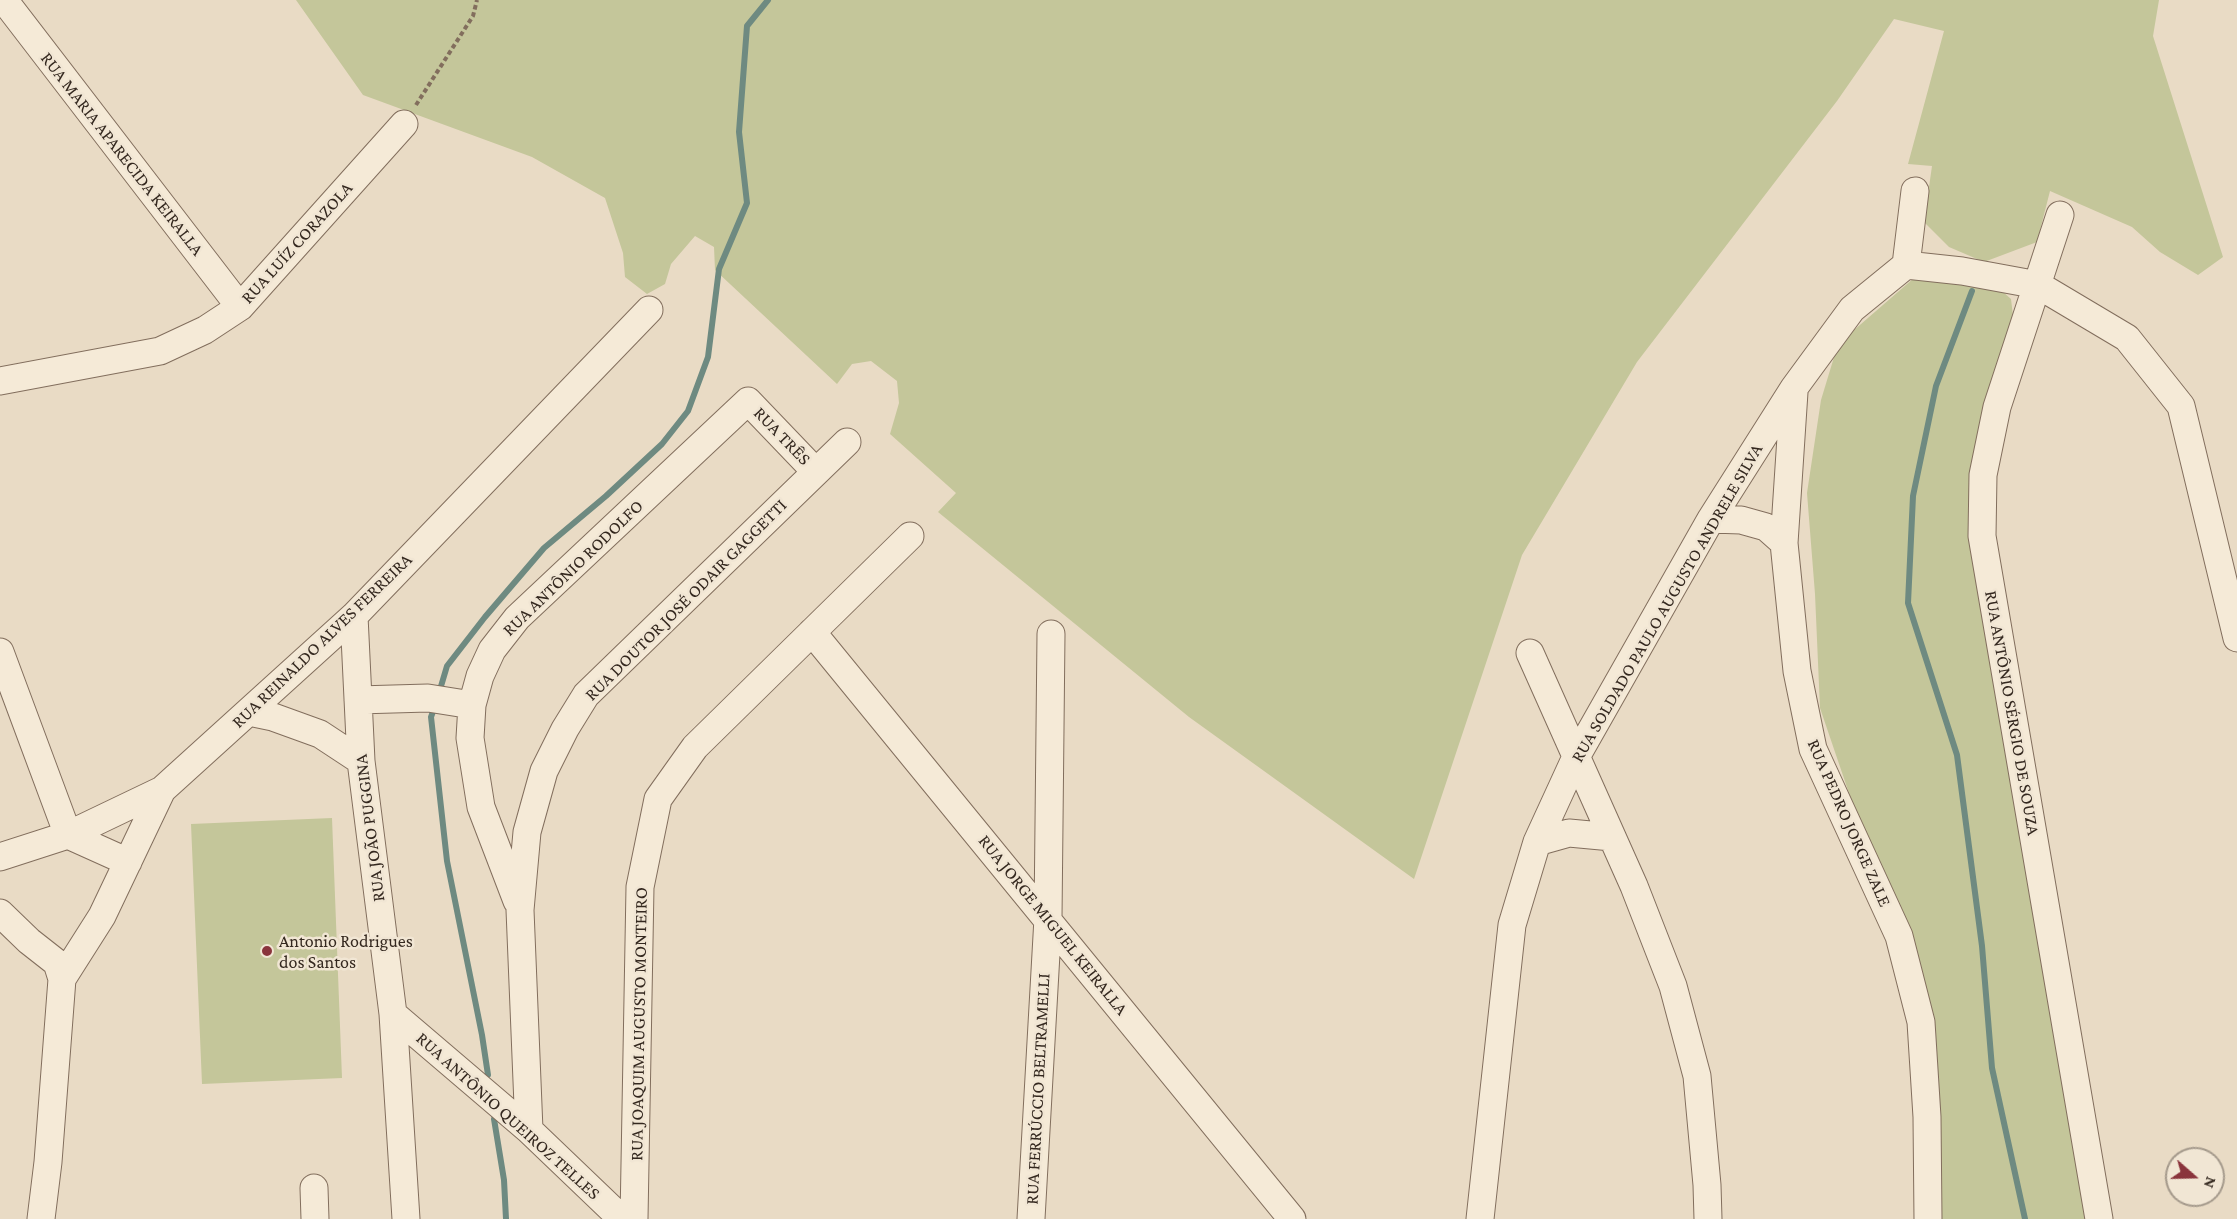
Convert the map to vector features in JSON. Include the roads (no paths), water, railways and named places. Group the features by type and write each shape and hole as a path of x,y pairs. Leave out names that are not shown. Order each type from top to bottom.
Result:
{"street":[{"name":"RUA MARIA APARECIDA KEIRALLA","path":"4,0 240,307"},
{"name":"RUA LUÍZ CORAZOLA","path":"0,381 160,351 205,330 240,307 404,124"},
{"path":"1915,190 1906,265 1962,270 2038,285 2127,338 2181,406 2236,631"},
{"name":"RUA ANTÔNIO SÉRGIO DE SOUZA","path":"2060,215 1997,407 1983,475 1982,536 2099,1219"},
{"name":"RUA SOLDADO PAULO AUGUSTO ANDRELE SILVA","path":"1480,1219 1512,925 1537,842 1576,757 1711,519 1794,388 1852,309 1906,265"},
{"name":"RUA REINALDO ALVES FERREIRA","path":"0,857 68,835 162,790 354,616 649,310"},
{"name":"RUA PEDRO JORGE ZALE","path":"1794,388 1784,543 1797,671 1813,749 1899,936 1921,1022 1927,1117 1928,1219"},
{"name":"RUA TRÊS","path":"748,401 816,472"},
{"name":"RUA ANTÔNIO RODOLFO","path":"520,910 482,807 471,738 472,705 480,676 492,650 517,618 748,401"},
{"name":"RUA DOUTOR JOSÉ ODAIR GAGGETTI","path":"529,1130 520,910 527,832 544,771 586,695 847,442"},
{"path":"1711,519 1741,520 1766,527 1784,543"},
{"name":"RUA JOAQUIM AUGUSTO MONTEIRO","path":"634,1219 640,887 658,799 695,747 910,537"},
{"name":"RUA JOÃO PUGGINA","path":"354,616 361,761 393,1014 406,1219"},
{"name":"RUA JORGE MIGUEL KEIRALLA","path":"812,632 1292,1219"},
{"name":"RUA FERRÚCCIO BELTRAMELLI","path":"1030,1219 1048,918 1051,634"},
{"path":"0,652 68,835 128,862"},
{"path":"1530,653 1634,886 1673,986 1697,1076 1708,1219"},
{"path":"358,700 428,698 472,705"},
{"path":"249,712 297,724 334,742 361,761"},
{"path":"62,979 102,916 162,790"},
{"path":"1537,842 1569,833 1612,837"},
{"path":"0,913 29,941 57,963 62,979 48,1162 41,1219"},
{"name":"RUA ANTÔNIO QUEIROZ TELLES","path":"393,1014 529,1130 622,1219"},
{"path":"314,1188 315,1219"}],"waterway":[{"path":"439,693 447,666 544,548 606,496 662,444 688,411 708,357 719,269 747,203 739,132 747,26 768,0"},
{"path":"1972,291 1936,386 1913,496 1908,603 1957,755 1982,946 1992,1068 2025,1219"},
{"path":"435,706 431,717 447,861 488,1075"},
{"path":"494,1119 504,1180 506,1219"}],"place":[{"name":"Antonio Rodrigues dos Santos","path":"267,951"}]}
